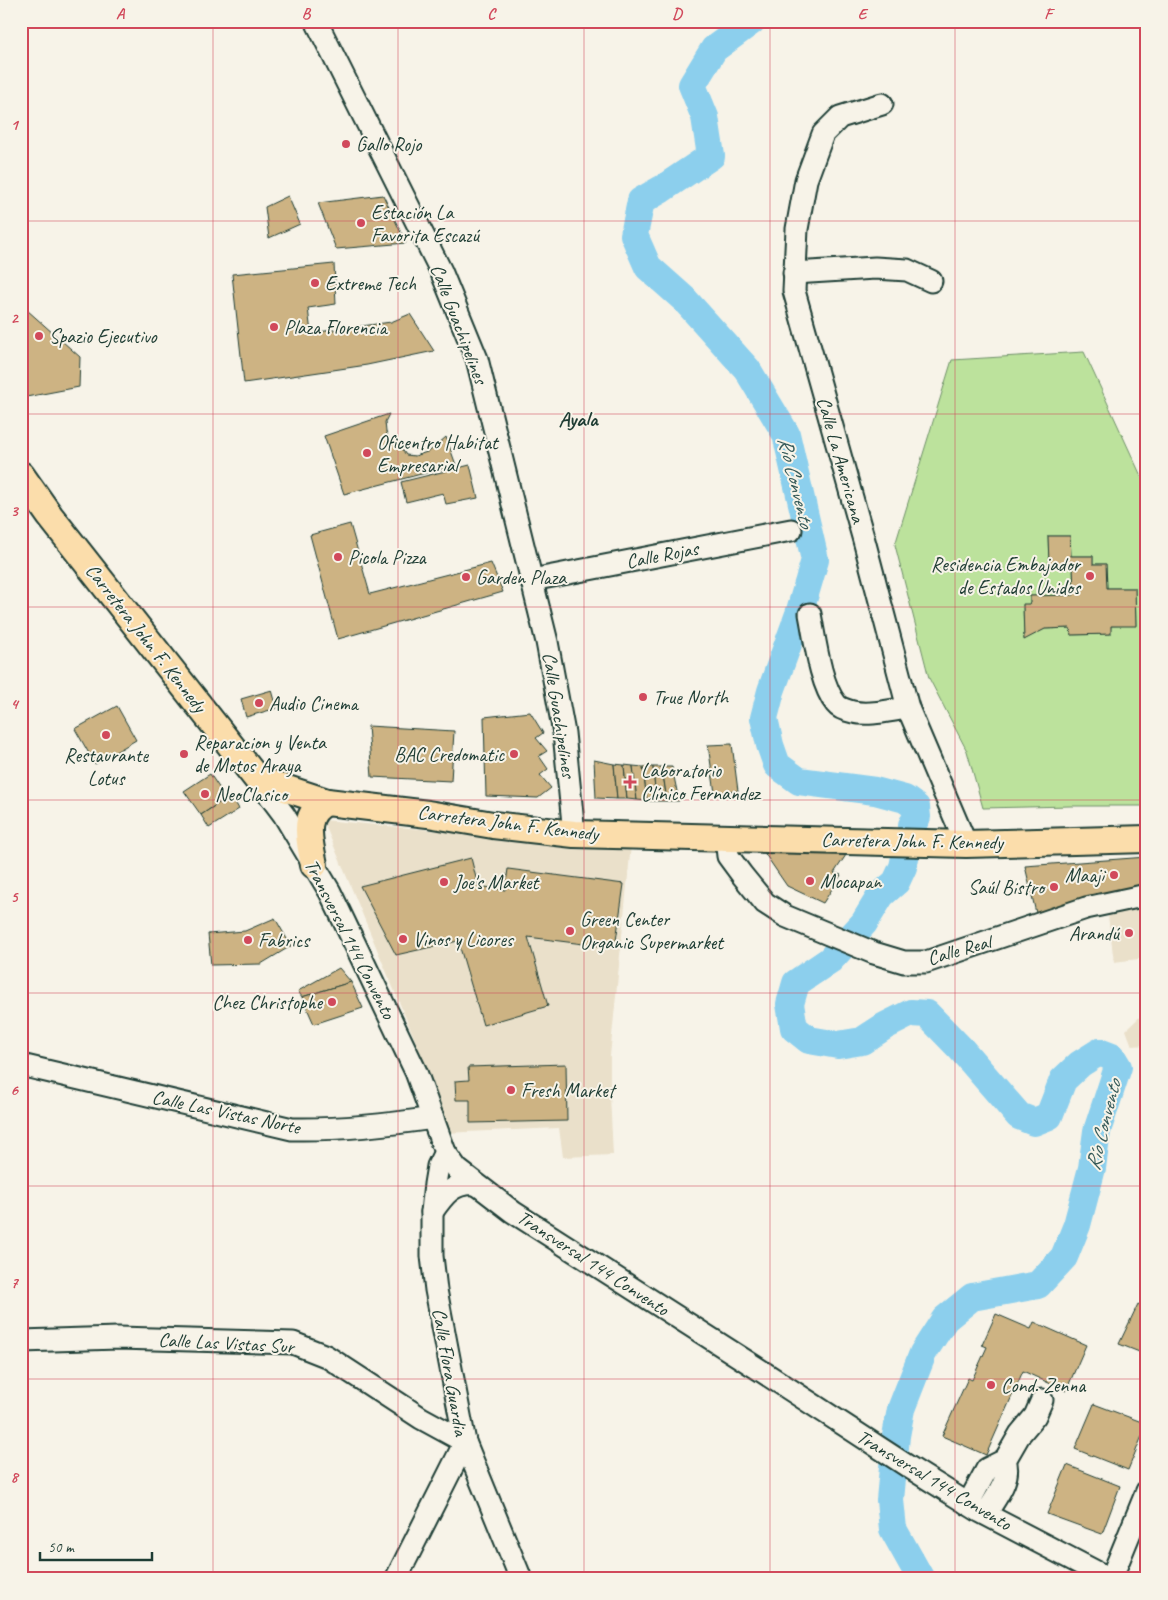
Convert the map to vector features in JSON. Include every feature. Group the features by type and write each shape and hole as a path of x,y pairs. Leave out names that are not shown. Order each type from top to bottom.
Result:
{"main road":[{"name":"Carretera John F. Kennedy","path":"21,475 50,516 257,779 327,802 574,834 966,844 1098,842 1147,839"},
{"path":"314,865 310,822 312,814 318,806 327,802"}],"street":[{"name":"Calle Guachipelines","path":"316,21 441,271 477,359 547,642 564,733 574,834"},
{"name":"Calle La Americana","path":"882,104 840,117 823,134 806,180 797,228 794,291 865,544 908,708 966,844"},
{"path":"794,273 875,268 906,270 931,281"},
{"name":"Calle Rojas","path":"532,580 791,530"},
{"path":"810,614 820,663 829,693 837,706 855,712 908,708"},
{"name":"Transversal 144 Convento","path":"257,779 284,815 330,892 416,1072 445,1152 457,1169 513,1212 909,1467 977,1509 1110,1579"},
{"name":"Calle Real","path":"726,838 728,856 765,903 785,916 874,953 904,962 926,962 1086,908 1147,895"},
{"name":"Calle Las Vistas Norte","path":"21,1065 292,1129 313,1130 366,1126 432,1118"},
{"name":"Calle Flora Guardia","path":"396,1579 465,1442 436,1290 432,1256 432,1212 438,1166 445,1152"},
{"path":"432,1212 440,1200 454,1188 467,1183 475,1184"},
{"name":"Calle Las Vistas Sur","path":"21,1342 118,1338 293,1343 326,1356 421,1418 465,1442"},
{"path":"977,1509 987,1469 1005,1460 1020,1434 1035,1416 1042,1400"},
{"path":"465,1442 521,1579"},
{"path":"1110,1579 1147,1490"}],"shaded area":[{"path":"323,820 494,836 631,845 610,1056 613,1155 563,1157 559,1128 444,1133 428,1071"},
{"name":"Arandú","path":"1147,900 1147,958 1114,962 1107,908"},
{"path":"1147,1010 1147,1045 1132,1046 1126,1030"}],"green space":[{"path":"1084,352 1147,489 1147,806 983,808 967,751 929,678 895,545 952,360","holes":["1048,536 1070,536 1071,556 1093,556 1093,564 1106,564 1107,588 1135,588 1136,625 1111,626 1110,634 1071,635 1070,628 1045,629 1024,639 1023,605 1030,604 1030,596 1074,595 1073,564 1049,564"]}],"building":[{"name":"Estación La Favorita Escazú","path":"383,195 406,243 336,249 318,203"},
{"path":"288,196 300,224 269,238 265,207"},
{"name":"Plaza Florencia","path":"334,264 336,304 308,308 311,333 391,322 410,314 434,351 367,365 244,383 232,274"},
{"name":"Spazio Ejecutivo","path":"27,310 80,357 79,387 21,398 21,315"},
{"name":"Oficentro Habitat Empresarial","path":"389,414 385,422 386,432 390,441 401,448 406,455 415,456 430,451 446,437 456,465 344,494 324,436"},
{"path":"470,465 478,498 446,504 443,493 406,502 401,482"},
{"name":"Garden Plaza","path":"350,524 370,594 491,563 503,592 338,639 310,535"},
{"name":"Residencia Embajador de Estados Unidos","path":"1048,536 1070,536 1071,556 1093,556 1093,564 1106,564 1107,588 1135,588 1136,626 1111,626 1111,634 1071,635 1070,628 1045,629 1024,640 1023,604 1030,604 1030,596 1074,595 1073,564 1049,564"},
{"name":"Audio Cinema","path":"272,690 277,708 246,717 241,699"},
{"name":"Restaurante Lotus","path":"117,706 136,740 95,764 75,729"},
{"name":"BAC Credomatic","path":"530,712 543,733 536,738 547,751 539,756 548,769 540,775 551,788 538,798 486,796 484,717"},
{"name":"BAC Credomatic","path":"368,726 454,731 451,781 372,777"},
{"path":"732,744 738,791 715,793 708,745"},
{"path":"594,760 614,764 617,799 596,798"},
{"path":"614,764 624,765 627,799 617,799"},
{"name":"Laboratorio Clínico Fernandez","path":"624,765 633,766 637,800 627,799"},
{"path":"633,766 643,767 647,801 637,800"},
{"path":"643,767 653,767 656,801 647,801"},
{"path":"653,767 662,767 667,801 656,801"},
{"path":"662,767 672,767 679,801 667,801"},
{"name":"NeoClasico","path":"210,774 226,798 201,815 184,791"},
{"path":"231,795 239,809 209,828 201,815"},
{"name":"Mocapan","path":"763,851 848,852 834,873 841,875 823,903 787,886"},
{"path":"1147,857 1147,885 1036,913 1025,866"},
{"path":"471,858 478,886 505,890 508,869 624,884 615,948 528,937 548,1006 483,1025 458,941 396,955 360,886"},
{"name":"Fabrics","path":"275,918 291,946 261,964 211,965 208,934 245,931"},
{"path":"339,968 351,982 302,997 298,991"},
{"name":"Chez Christophe","path":"351,982 363,1008 314,1024 302,997"},
{"name":"Fresh Market","path":"566,1064 567,1121 470,1123 470,1100 456,1100 455,1081 469,1080 468,1067"},
{"path":"1143,1105 1147,1105 1147,1129 1141,1129"},
{"path":"1143,1137 1147,1137 1146,1161"},
{"path":"1138,1304 1147,1308 1147,1355 1119,1344"},
{"name":"Cond. Zenna","path":"996,1314 1031,1329 1034,1322 1086,1345 1066,1391 1023,1371 986,1455 942,1436 968,1378 972,1380 987,1347 982,1345"},
{"path":"1094,1404 1147,1424 1128,1470 1075,1449"},
{"path":"1067,1465 1120,1486 1102,1534 1047,1514"}],"waterway":[{"name":"Río Convento","path":"752,21 714,49 692,85 705,117 711,156 641,201 634,235 648,267 684,299 747,369 786,434 815,560 799,614 771,691 764,718 777,765 799,781 875,791 905,799 916,807 917,817 912,825"},
{"name":"Río Convento","path":"906,853 903,867 896,882 881,895 864,923 830,960 796,983 790,1004 794,1028 809,1040 838,1045 862,1041 885,1026 911,1013 927,1014 961,1049 1019,1116 1034,1122 1049,1116 1063,1080 1080,1064 1099,1052 1112,1057 1118,1067 1097,1131 1092,1168 1077,1225 1064,1257 1038,1285 972,1297 945,1319 923,1353 901,1409 896,1436 890,1500 893,1529 921,1579"}],"place":[{"name":"Gallo Rojo","path":"346,144"},
{"name":"Estación La Favorita Escazú","path":"361,223"},
{"name":"Extreme Tech","path":"315,283"},
{"name":"Plaza Florencia","path":"274,327"},
{"name":"Spazio Ejecutivo","path":"39,336"},
{"name":"Oficentro Habitat Empresarial","path":"367,453"},
{"name":"Picola Pizza","path":"338,557"},
{"name":"Residencia Embajador de Estados Unidos","path":"1090,576"},
{"name":"Garden Plaza","path":"466,577"},
{"name":"True North","path":"643,697"},
{"name":"Audio Cinema","path":"259,703"},
{"name":"Restaurante Lotus","path":"106,735"},
{"name":"Reparacion y Venta de Motos Araya","path":"184,754"},
{"name":"BAC Credomatic","path":"514,754"},
{"name":"Laboratorio Clínico Fernandez","path":"630,782"},
{"name":"NeoClasico","path":"205,794"},
{"name":"Maaji","path":"1114,875"},
{"name":"Mocapan","path":"810,881"},
{"name":"Joe's Market","path":"444,882"},
{"name":"Saúl Bistro","path":"1054,887"},
{"name":"Green Center Organic Supermarket","path":"570,931"},
{"name":"Arandú","path":"1129,933"},
{"name":"Vinos y Licores","path":"403,939"},
{"name":"Fabrics","path":"248,940"},
{"name":"Chez Christophe","path":"332,1002"},
{"name":"Fresh Market","path":"511,1090"},
{"name":"Cond. Zenna","path":"991,1385"}],"district":[{"name":"Ayala","path":"578,419"}]}
